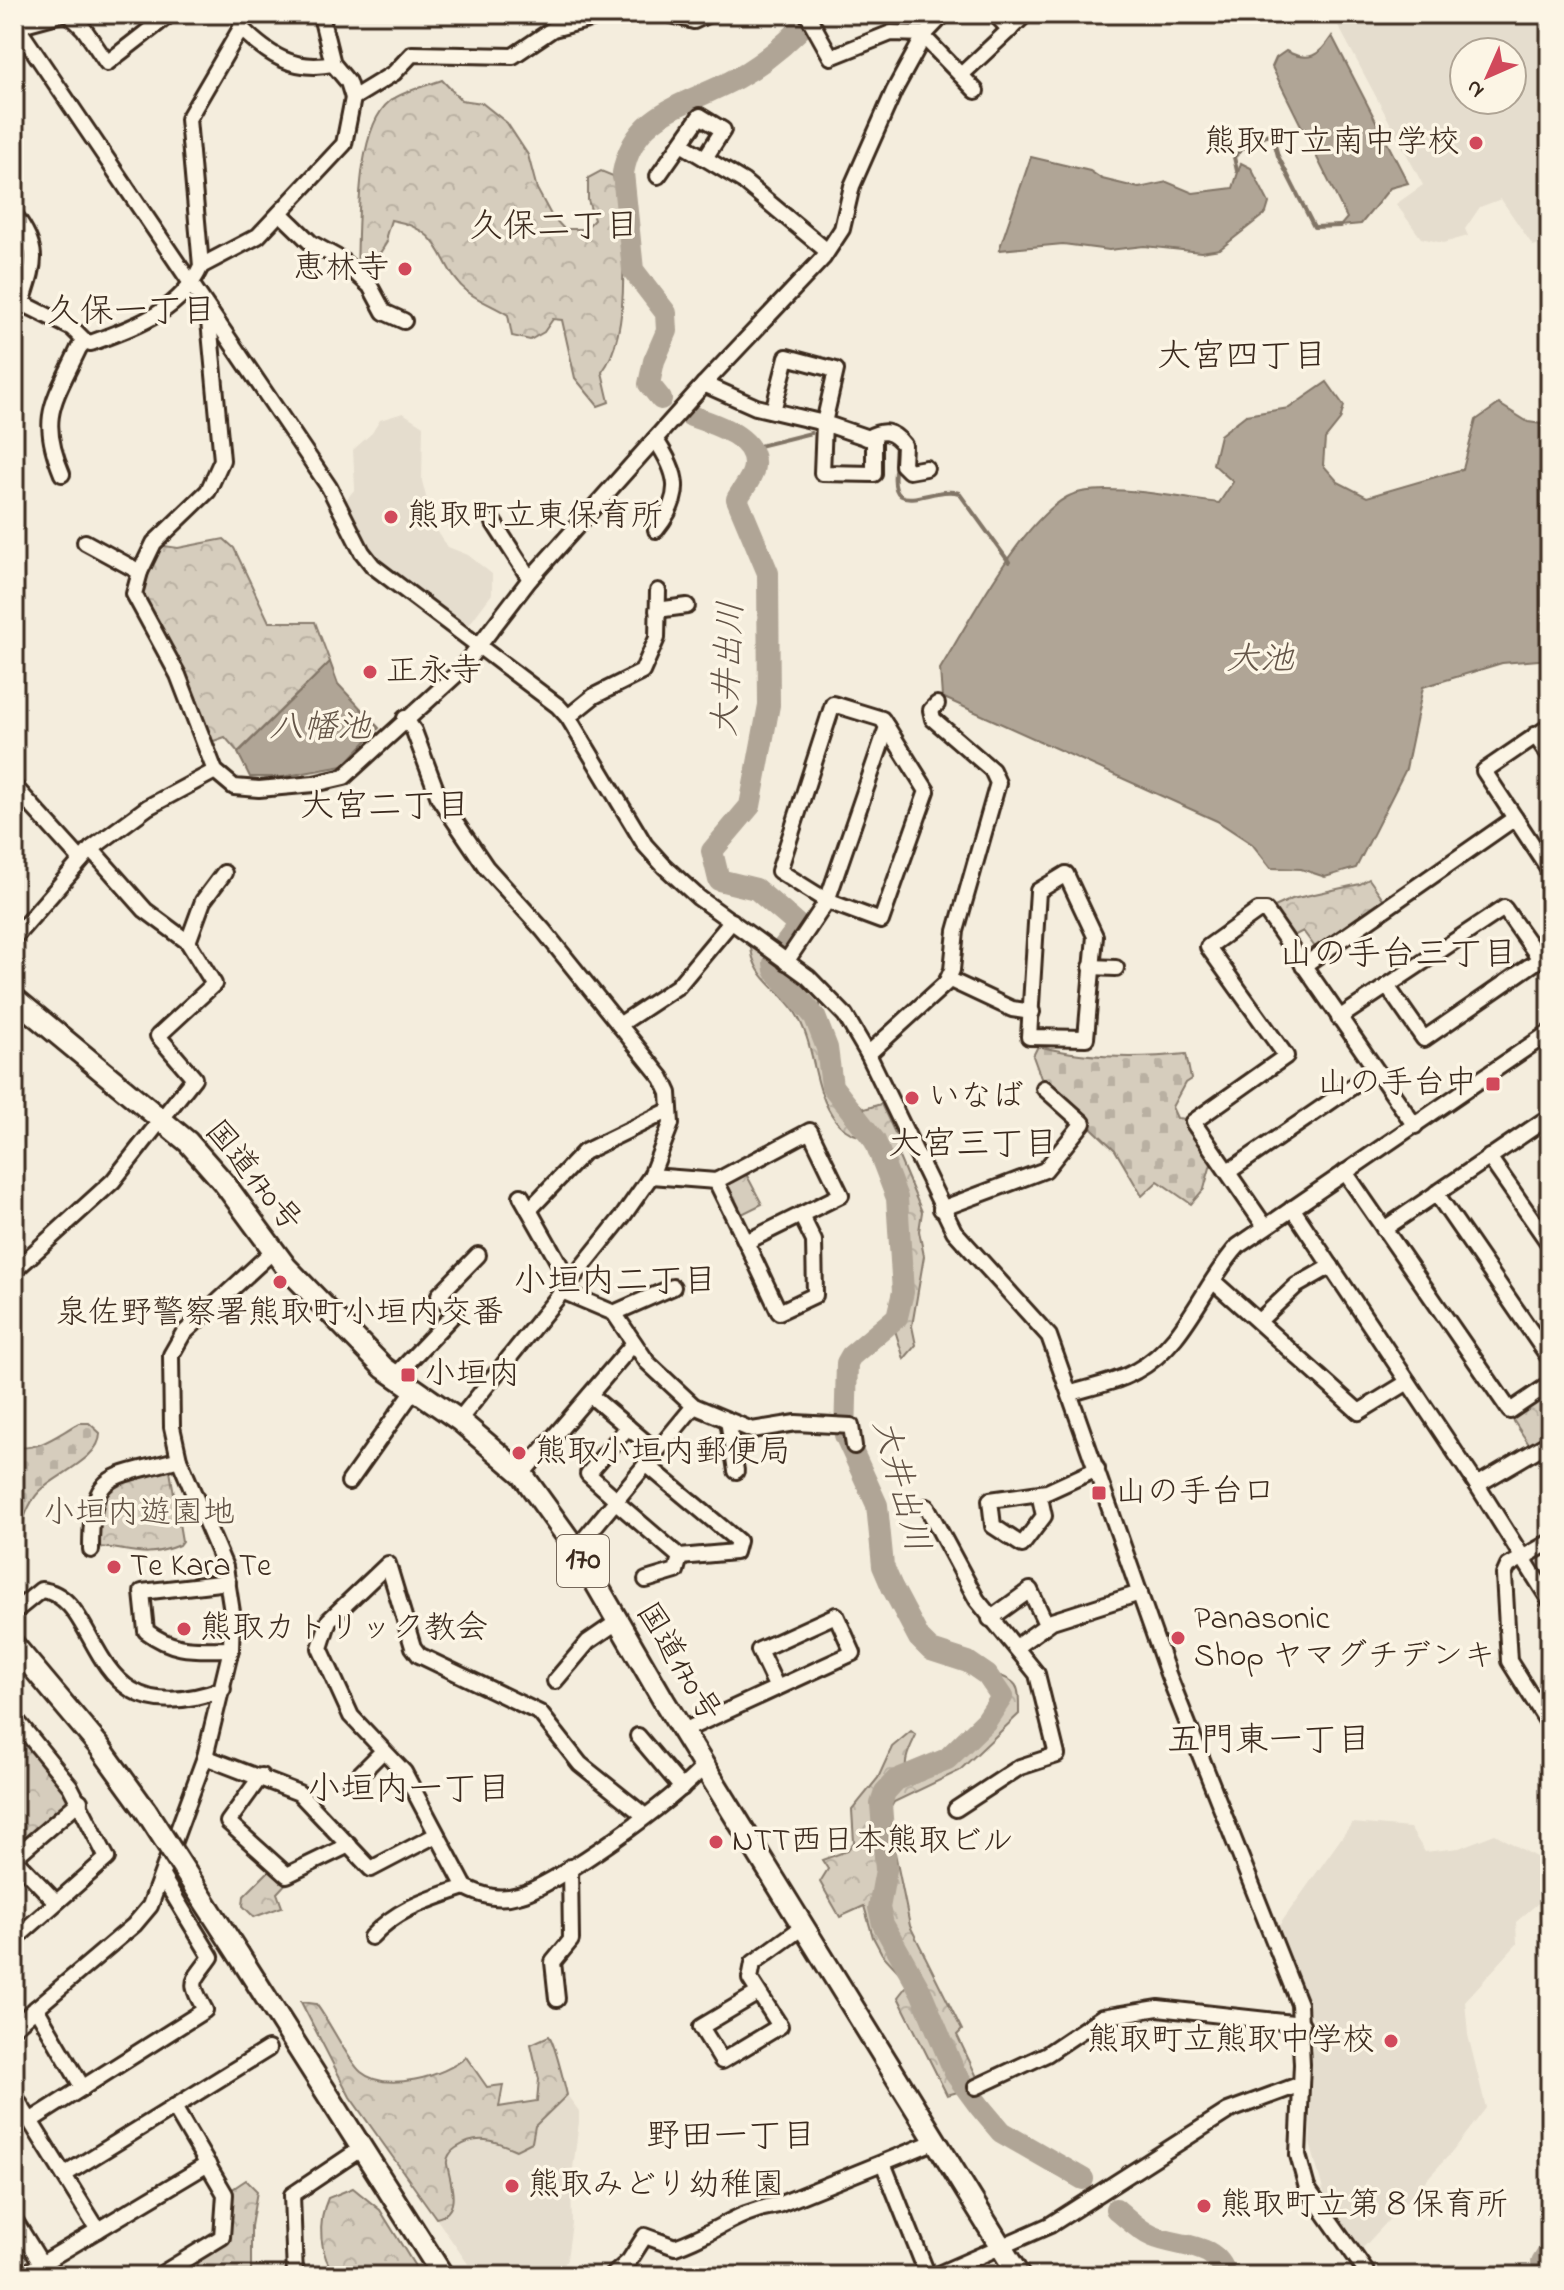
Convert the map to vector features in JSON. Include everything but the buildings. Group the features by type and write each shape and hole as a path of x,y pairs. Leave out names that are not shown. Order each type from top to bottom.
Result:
{"highway":[{"name":"国道170号","path":"14,998 161,1119 204,1159 273,1251 395,1376 459,1420 522,1474 576,1549 704,1766 1019,2276"},
{"path":"14,1645 99,1746 146,1811 443,2276"}],"street":[{"path":"61,14 15,26 329,487 368,559 528,682 568,717 645,845 699,898 830,995 868,1054 954,1231 1049,1336 1168,1674 1299,2004 1302,2024 1298,2155 1307,2188 1369,2276"},
{"path":"69,14 84,29 107,63 170,14"},
{"path":"223,14 241,21 263,50 290,63 319,67 333,64"},
{"path":"353,98 394,73 412,54 513,56 553,29 610,14"},
{"path":"669,14 694,21 709,14"},
{"path":"208,306 222,460 208,491 154,543 140,572 135,601 178,675 215,771 234,787 259,789 329,782 355,769 405,718 458,673 530,579 827,251 842,229 852,186 870,141 924,35 944,14"},
{"path":"995,14 1010,30"},
{"path":"961,75 1025,15"},
{"path":"201,266 258,236 294,193 344,144 353,98 348,82 333,64 322,20"},
{"path":"810,20 831,57 891,33 924,35 976,91"},
{"path":"62,474 49,437 49,417 79,348 85,341 120,332 166,311 193,285 201,266 188,119 241,21"},
{"path":"658,176 700,116 723,130 705,158"},
{"path":"681,144 743,181 827,251"},
{"path":"280,213 311,243 340,259 370,286 384,312 404,321"},
{"path":"14,214 34,246 34,264 18,304 72,328 85,341"},
{"path":"704,384 773,411 824,423 874,440 874,474 822,473 824,423 836,370 787,357 773,411"},
{"path":"867,438 881,430 888,431 904,445 903,465 909,471 926,468"},
{"path":"655,439 671,463 677,480 670,512 656,530"},
{"path":"494,523 530,579"},
{"path":"85,542 140,572"},
{"path":"568,717 594,696 642,672 657,638 658,591"},
{"path":"657,610 687,606"},
{"path":"833,704 882,719 927,791 881,921 827,901 779,871 833,704"},
{"path":"868,1054 948,979 952,970 956,931 998,783 992,770 933,719 931,710 937,704"},
{"path":"405,718 414,731 449,814 486,867 543,930 662,1078 669,1093 667,1140 651,1176 459,1420"},
{"path":"1550,726 1484,771 1550,871"},
{"path":"786,962 827,901 887,727"},
{"path":"1535,735 1550,757"},
{"path":"14,938 86,854 148,807 215,771"},
{"path":"14,786 145,910 188,942 214,984 158,1036 194,1078 113,1181 14,1271"},
{"path":"1303,966 1515,818"},
{"path":"188,942 203,901 224,873"},
{"path":"1066,874 1095,936 1086,1038 1029,1037 1032,1012 1038,891 1066,874"},
{"path":"1339,1018 1387,986 1504,908 1545,956 1424,1039 1387,986"},
{"path":"1264,1225 1193,1122 1286,1056 1208,947 1258,911 1266,911 1415,1126"},
{"path":"619,1025 678,986 732,921"},
{"path":"1091,967 1116,968"},
{"path":"948,979 1012,1009 1032,1012"},
{"path":"1071,1393 1134,1373 1152,1361 1175,1340 1231,1254 1264,1225 1415,1126 1550,1032"},
{"path":"1228,1172 1375,1071"},
{"path":"941,1209 1045,1170 1083,1123 1044,1088"},
{"path":"670,1110 584,1152 525,1203 566,1286 614,1313 647,1362 694,1406 752,1430 796,1423 845,1426 854,1446"},
{"path":"1384,1229 1543,1121 1550,1132"},
{"path":"651,1176 716,1181 810,1131 841,1195 746,1242"},
{"path":"1489,1157 1550,1245"},
{"path":"1345,1172 1510,1411 1550,1384"},
{"path":"716,1181 779,1312 815,1295 814,1241 801,1215"},
{"path":"1436,1193 1550,1359"},
{"path":"1292,1208 1477,1485 1550,1601"},
{"path":"14,2027 134,1925 150,1906 184,1805 205,1757 231,1649 228,1582 216,1539 179,1459 172,1427 168,1373 175,1345 273,1251"},
{"path":"395,1376 455,1313 439,1295 478,1255"},
{"path":"1259,1321 1296,1286 1331,1266"},
{"path":"1213,1281 1359,1412 1408,1382"},
{"path":"614,1313 673,1287"},
{"path":"522,1474 634,1343"},
{"path":"349,1482 414,1390"},
{"path":"590,1395 656,1451"},
{"path":"576,1549 694,1406"},
{"path":"728,1420 736,1471"},
{"path":"628,1427 588,1474 680,1557 735,1552 738,1541 646,1464"},
{"path":"1477,1485 1550,1442"},
{"path":"91,1550 91,1514 95,1495 101,1487 125,1473 179,1459"},
{"path":"1039,1493 1097,1469"},
{"path":"927,1507 990,1619 1037,1674 1057,1755 1020,1767 956,1809"},
{"path":"1550,1542 1508,1566 1504,1575 1509,1661 1550,1726"},
{"path":"646,1580 676,1571 680,1557"},
{"path":"645,1816 580,1764 540,1713 419,1655 413,1647 388,1564 329,1620 320,1648 351,1716 404,1772 465,1887 491,1898 519,1895 570,1867 645,1816 682,1788 704,1766"},
{"path":"228,1582 142,1592 146,1631 159,1641 174,1648 231,1649"},
{"path":"14,1612 41,1590 54,1591 64,1600 106,1664 143,1696 181,1701 223,1689"},
{"path":"990,1619 1030,1590 1046,1624"},
{"path":"1016,1647 1046,1624 1140,1593"},
{"path":"683,1731 777,1688 853,1653 836,1615 759,1650 777,1688"},
{"path":"555,1681 588,1642 617,1622"},
{"path":"14,1717 80,1801 107,1858 14,1940"},
{"path":"638,1736 682,1788"},
{"path":"351,1783 383,1751"},
{"path":"205,1757 261,1776 281,1789 299,1793 371,1869 436,1835"},
{"path":"261,1776 228,1822 287,1875 349,1845"},
{"path":"56,1902 14,1858 80,1801"},
{"path":"557,1999 553,1962 571,1940 570,1867"},
{"path":"30,2121 205,2010 192,1986 194,1978 211,1957 162,1876"},
{"path":"371,1937 389,1917 403,1908 465,1887"},
{"path":"1550,1912 1550,1936"},
{"path":"758,1993 701,2027 722,2061 780,2026 750,1979 753,1963 804,1926"},
{"path":"36,2008 83,2088"},
{"path":"976,2087 1047,2054 1102,2017 1158,2008 1302,2024"},
{"path":"64,2175 268,2049"},
{"path":"934,2276 1050,2225 1228,2111 1301,2084"},
{"path":"14,2095 98,2230"},
{"path":"158,2276 222,2237 225,2194 174,2107"},
{"path":"612,2276 629,2261 645,2236 675,2247 708,2234 750,2209 778,2205 936,2141"},
{"path":"295,2276 292,2195 362,2148"},
{"path":"883,2163 928,2276"},
{"path":"21,2276 45,2270 98,2230 208,2164"},
{"path":"14,2219 45,2270"}],"shaded area":[{"name":"熊取町立南中学校","path":"1332,14 1550,14 1550,241 1533,246 1501,199 1480,207 1465,229 1468,236 1443,243 1421,238 1396,204 1423,185"},
{"name":"熊取町立東保育所","path":"403,413 423,426 422,481 433,525 448,547 468,555 492,574 492,594 465,630 373,557 344,502 355,489 353,450 372,433 380,420"},
{"name":"熊取町立熊取中学校","path":"1352,1823 1410,1828 1425,1852 1459,1848 1495,1834 1550,1865 1550,1893 1516,1922 1517,1944 1465,2001 1468,2035 1486,2108 1453,2151 1360,2251 1327,2204 1310,2143 1313,2019 1278,1927"},
{"name":"熊取みどり幼稚園","path":"567,2095 579,2111 579,2122 571,2184 572,2223 567,2259 559,2276 530,2276 513,2266 468,2264 436,2218 442,2217 452,2205 453,2187 447,2164 451,2152 470,2139 531,2142 535,2126"}],"green space":[{"path":"442,80 461,100 482,103 507,123 528,155 537,189 551,215 564,229 585,229 594,220 588,200 588,178 601,171 613,176 623,249 623,277 618,331 612,354 602,372 609,402 598,406 575,378 562,320 553,319 544,332 530,340 512,336 508,315 468,292 423,232 391,220 387,242 366,275 357,270 361,180 370,133 379,115 395,97"},
{"path":"224,539 234,548 269,622 315,622 330,662 238,752 225,737 211,742 178,659 141,594 143,577 158,545 178,548"},
{"path":"1369,879 1389,907 1320,954 1303,931 1286,940 1266,911 1292,899 1360,884"},
{"path":"751,942 800,977 820,1001 820,1011 830,1032 838,1088 845,1090 864,1109 881,1104 897,1137 898,1155 922,1212 919,1231 924,1256 912,1326 916,1345 904,1359 894,1327 907,1285 905,1234 901,1208 886,1160 878,1141 855,1135 836,1121 822,1095 802,1025 755,964"},
{"path":"1038,1046 1112,1057 1186,1054 1191,1079 1185,1083 1172,1107 1177,1118 1186,1119 1213,1157 1204,1189 1191,1204 1158,1181 1142,1196 1115,1150 1042,1081 1033,1056"},
{"path":"744,1170 762,1204 740,1215 726,1186 729,1179"},
{"path":"1550,1384 1550,1442 1534,1452 1511,1417"},
{"path":"79,1423 89,1423 100,1433 98,1442 86,1458 35,1497 23,1521 14,1554 14,1447 40,1444"},
{"name":"小垣内遊園地","path":"169,1465 182,1541 179,1545 145,1553 94,1547 95,1510 111,1482"},
{"path":"991,1673 1008,1679 1016,1686 1019,1714 959,1771 894,1802 887,1814 910,1926 962,2030 957,2035 978,2079 976,2087 947,2095 898,1997 909,1983 882,1954 873,1937 864,1906 840,1917 820,1882 828,1869 822,1860 847,1851 854,1842 852,1810 878,1778 892,1747 911,1731 916,1735 906,1762 910,1778 957,1755 1001,1706 1005,1696"},
{"path":"14,1726 69,1794 67,1803 18,1846 14,1845"},
{"path":"275,1865 290,1879 277,1893 282,1907 254,1917 243,1906 244,1896"},
{"path":"301,2002 316,2004 356,2067 372,2078 415,2080 444,2070 466,2057 487,2087 503,2085 499,2107 537,2101 539,2079 531,2044 549,2036 567,2095 535,2126 532,2142 516,2150 493,2141 478,2140 452,2151 447,2162 452,2203 450,2210 436,2218 350,2097"},
{"path":"246,2180 257,2191 251,2226 251,2276 196,2276 198,2258 227,2244 231,2190"},
{"path":"353,2188 380,2210 421,2276 336,2276 323,2249 322,2218 328,2198"}],"water":[{"path":"1332,36 1408,183 1390,188 1361,224 1340,226 1347,218 1272,67 1276,58 1286,51 1301,57 1313,56"},
{"path":"1031,157 1090,171 1102,179 1139,188 1167,182 1193,193 1233,188 1241,163 1251,168 1269,203 1266,213 1220,249 1201,252 1144,246 1109,250 1063,244 999,250"},
{"name":"大池","path":"1327,382 1344,406 1340,420 1325,439 1323,465 1338,482 1367,497 1463,469 1476,420 1499,404 1528,422 1550,425 1550,659 1502,663 1423,687 1406,769 1356,868 1325,877 1301,869 1271,868 1252,844 1217,821 942,697 940,669 1014,550 1049,510 1067,497 1098,490 1141,492 1219,503 1233,482 1213,464 1220,435 1246,415 1289,408"},
{"name":"八幡池","path":"330,662 338,684 379,728 343,766 282,777 250,777 238,753"}],"waterway":[{"name":"大井出川","path":"661,399 649,384 654,361 667,331 666,313 633,270 623,173 629,152 639,135 652,122 747,72 778,49 814,14"},
{"path":"1237,171 1234,157 1250,141 1272,133 1278,156 1314,227 1340,226"},
{"name":"大井出川","path":"691,416 734,434 750,449 754,459 752,474 737,499 768,573 769,705 750,806 712,851 719,880 756,889 799,926 781,950"},
{"path":"747,449 811,433"},
{"path":"897,459 894,479 897,491 903,497 959,493 1009,562"},
{"name":"大井出川","path":"774,963 775,970 815,1017 827,1048 832,1086 875,1141 897,1198 903,1292 897,1317 851,1356 847,1363 845,1435 877,1505 883,1566 919,1638 931,1650 968,1662 987,1675 1002,1697 986,1721 947,1759 896,1780 885,1792 881,1804 886,1870 879,1908 883,1924 921,1992 955,2073 980,2107 1001,2132 1083,2179"},
{"name":"大井出川","path":"1116,2209 1152,2236 1206,2251 1221,2265 1226,2276"},
{"path":"1544,2276 1542,2263 1550,2250"}],"place":[{"name":"熊取町立南中学校","path":"1476,143"},
{"name":"恵林寺","path":"405,269"},
{"name":"熊取町立東保育所","path":"391,517"},
{"name":"正永寺","path":"370,672"},
{"name":"山の手台中","path":"1493,1084"},
{"name":"いなば","path":"912,1098"},
{"name":"泉佐野警察署熊取町小垣内交番","path":"280,1282"},
{"name":"小垣内","path":"408,1375"},
{"name":"熊取小垣内郵便局","path":"519,1453"},
{"name":"山の手台口","path":"1099,1493"},
{"name":"Te Kara Te","path":"114,1567"},
{"name":"熊取カトリック教会","path":"184,1629"},
{"name":"Panasonic Shop ヤマグチデンキ","path":"1178,1638"},
{"name":"NTT西日本熊取ビル","path":"716,1842"},
{"name":"熊取町立熊取中学校","path":"1391,2041"},
{"name":"熊取みどり幼稚園","path":"512,2186"},
{"name":"熊取町立第８保育所","path":"1204,2206"}],"district":[{"name":"久保二丁目","path":"554,228"},
{"name":"久保一丁目","path":"131,313"},
{"name":"大宮四丁目","path":"1242,358"},
{"name":"大宮二丁目","path":"385,808"},
{"name":"山の手台三丁目","path":"1398,956"},
{"name":"大宮三丁目","path":"973,1146"},
{"name":"小垣内二丁目","path":"615,1283"},
{"name":"五門東一丁目","path":"1269,1742"},
{"name":"小垣内一丁目","path":"409,1791"},
{"name":"野田一丁目","path":"731,2138"}]}
